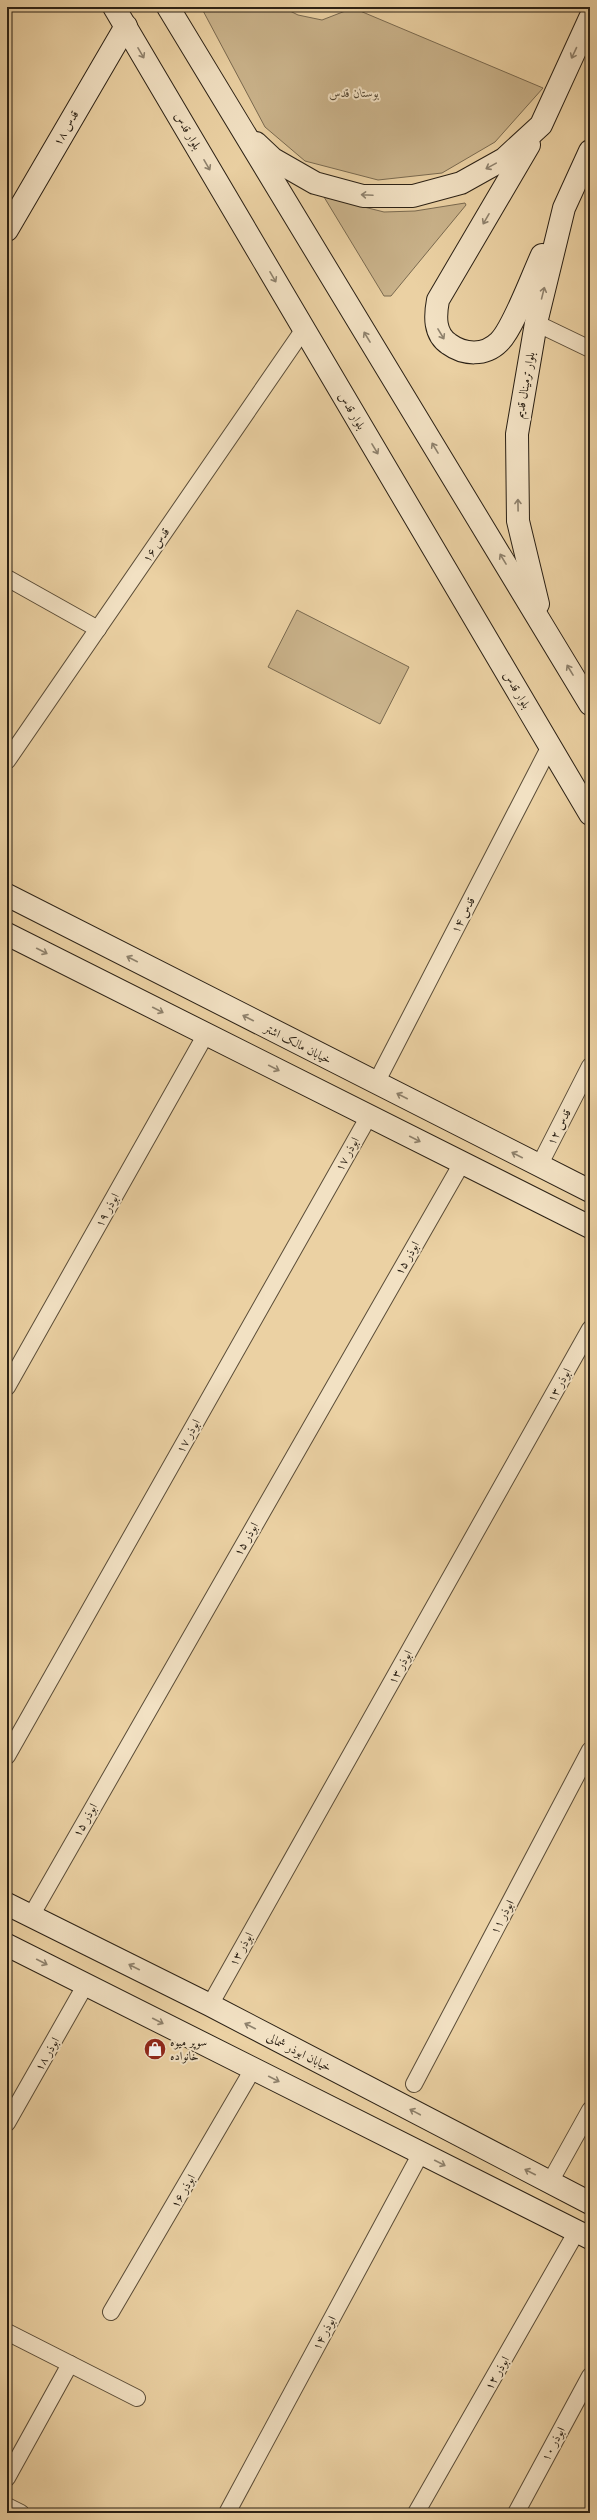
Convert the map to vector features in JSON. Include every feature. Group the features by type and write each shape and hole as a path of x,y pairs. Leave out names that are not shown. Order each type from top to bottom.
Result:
{"main road":[{"name":"بلوار قدس","path":"114,7 590,814"},
{"path":"168,7 237,124 543,624 590,704"},
{"path":"564,208 508,330 500,342 487,350 472,353 458,350 446,342 438,329 436,322 435,315 438,300 541,125 590,18"},
{"name":"قدس ۱۸","path":"7,230 126,26"},
{"path":"237,124 273,159 315,183 363,196 413,196 461,183 504,159 541,125"},
{"name":"بلوار ترمینال قدیم","path":"543,624 518,521 517,434 536,323 564,208 590,151"},
{"name":"خیابان مالک اشتر","path":"7,895 376,1084 590,1191"},
{"path":"7,934 590,1227"},
{"name":"خیابان ابوذر شمالی","path":"7,1904 210,2006 590,2203"},
{"path":"7,1945 583,2235"}],"street":[{"path":"536,323 590,349"},
{"name":"قدس ۱۶","path":"7,761 304,329"},
{"path":"7,578 98,629"},
{"name":"قدس ۱۴","path":"376,1084 550,746"},
{"name":"ابوذر ۱۹","path":"7,1387 206,1034"},
{"name":"قدس ۱۲","path":"539,1166 590,1066"},
{"name":"ابوذر ۱۷","path":"7,1756 369,1116"},
{"name":"ابوذر ۱۵","path":"31,1916 462,1163"},
{"name":"ابوذر ۱۳","path":"210,2006 590,1329"},
{"name":"ابوذر ۱۱","path":"414,2084 585,1769 590,1750"},
{"name":"ابوذر ۱۸","path":"7,2123 86,1984"},
{"name":"ابوذر ۱۶","path":"111,2312 253,2069"},
{"path":"550,2182 590,2110"},
{"name":"ابوذر ۱۴","path":"227,2513 421,2153"},
{"name":"ابوذر ۱۲","path":"416,2513 583,2235"},
{"path":"7,2332 137,2398"},
{"path":"7,2478 70,2364"},
{"name":"ابوذر ۱۰","path":"516,2513 590,2376"},
{"path":"7,2506 21,2513"}],"green space":[{"name":"بوستان قدس","path":"201,7 282,7 298,15 322,20 353,8 543,88 495,142 442,173 378,180 305,161 265,127"},
{"path":"324,197 384,212 415,211 465,203 466,205 391,296 384,296"},
{"path":"297,610 409,667 380,724 268,667"}],"place":[{"name":"سوپر میوه خانواده","path":"155,2049"}]}
